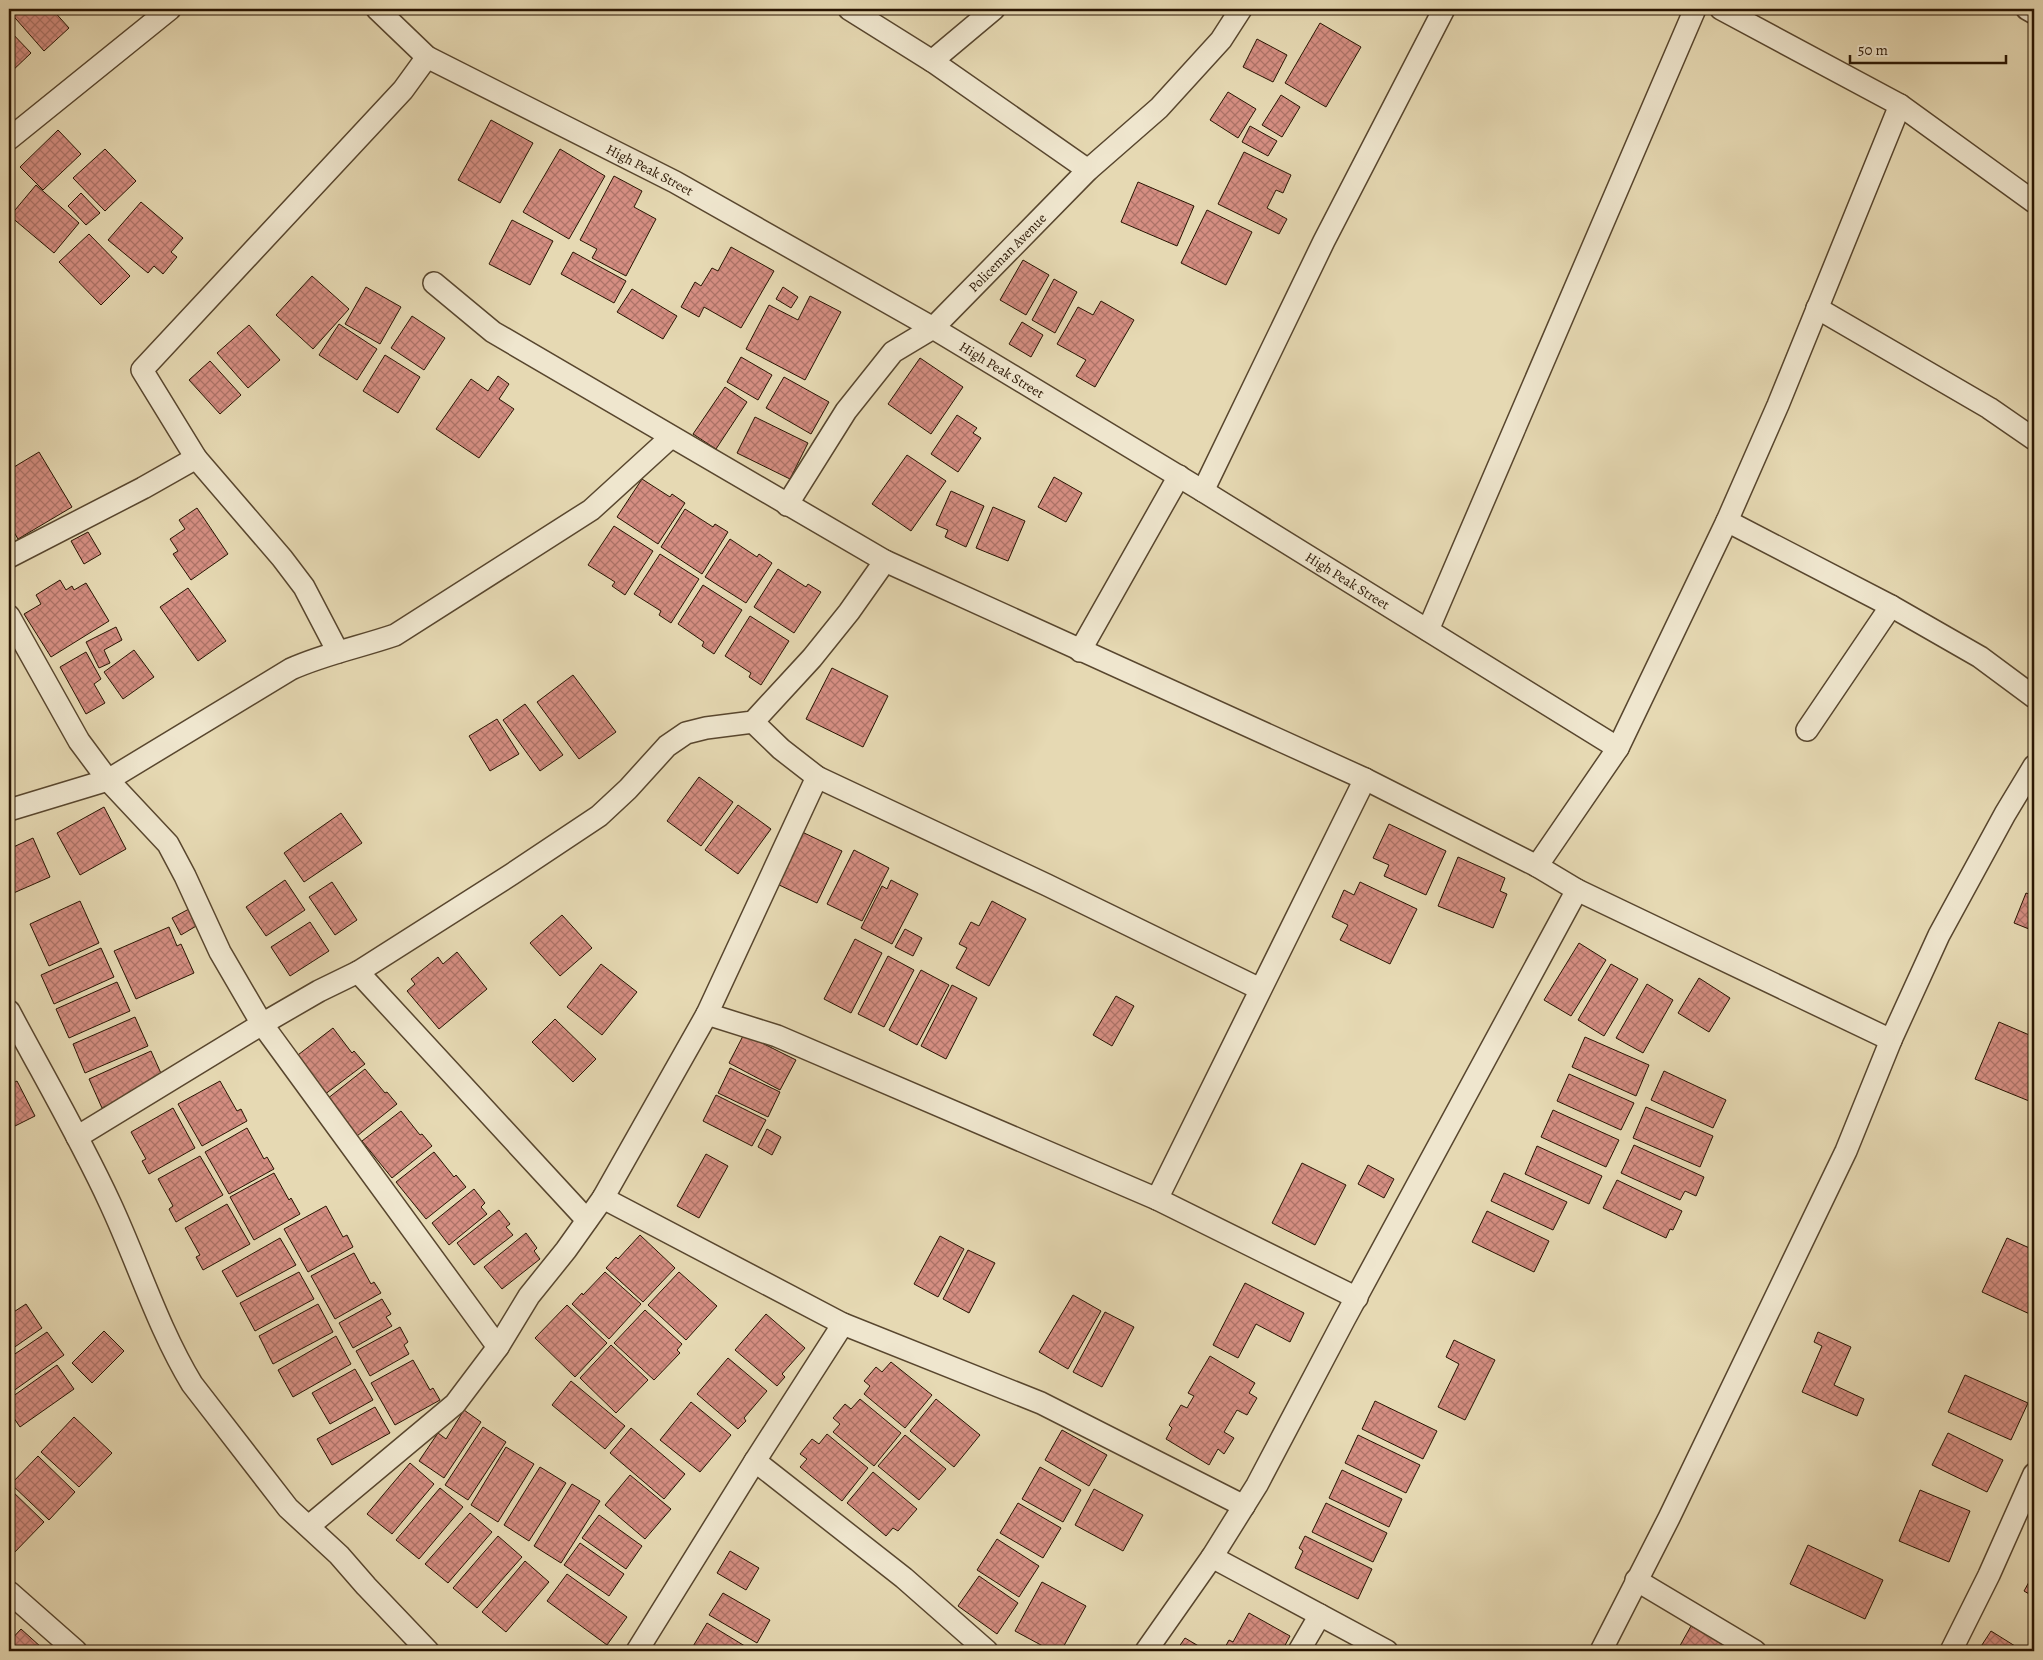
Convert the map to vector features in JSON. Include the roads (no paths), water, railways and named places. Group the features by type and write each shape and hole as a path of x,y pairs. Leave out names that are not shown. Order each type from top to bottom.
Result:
{"street":[{"path":"9,139 170,9"},
{"name":"High Peak Street","path":"377,9 427,57 675,182 933,328 1179,476 1618,748"},
{"path":"849,9 932,61 1088,170"},
{"path":"932,61 994,9"},
{"name":"Policeman Avenue","path":"787,505 846,411 893,352 933,328 1088,170 1158,108 1221,40 1241,9"},
{"path":"1203,491 1324,241 1444,9"},
{"path":"1428,630 1695,9"},
{"path":"1721,9 1900,105 2034,202"},
{"path":"2027,9 2034,13"},
{"path":"338,652 304,587 282,558 196,458 142,370 403,90 427,57"},
{"path":"1537,866 1618,748 1727,521 1778,405 1900,105"},
{"path":"434,283 493,332 787,505 885,560 1365,779 1537,866 1577,890 1891,1040"},
{"path":"1817,308 1989,408 2034,439"},
{"path":"9,810 108,780 291,669 316,657 395,635 591,510 671,437"},
{"path":"9,557 143,488 196,458"},
{"path":"1080,650 1179,476"},
{"path":"1727,521 1891,606 1980,657 2034,697"},
{"path":"77,1137 262,1024 319,991 358,972 512,874 599,816 628,789 667,746 686,733 706,728 753,722 812,658 850,612 885,560"},
{"path":"1807,730 1891,606"},
{"path":"9,616 79,741 108,780 168,844 220,952 262,1024 498,1347"},
{"path":"753,722 781,749 817,778 1047,885 1260,989"},
{"path":"1601,1651 1636,1580 1670,1518 1846,1151 1891,1040 1939,935 2005,814 2034,766"},
{"path":"309,1526 455,1404 498,1347 529,1296 566,1250 603,1198 707,1014 817,778"},
{"path":"1157,1199 1365,779"},
{"path":"1146,1651 1212,1557 1257,1486 1577,890"},
{"path":"358,972 587,1220"},
{"path":"9,1011 111,1204 183,1369 192,1384 288,1508 339,1555 428,1651"},
{"path":"707,1014 777,1036 1157,1199 1357,1298"},
{"path":"603,1198 844,1324 1041,1402 1244,1506"},
{"path":"637,1651 755,1461 844,1324"},
{"path":"755,1461 904,1578 987,1651"},
{"path":"1951,1651 1989,1575 2034,1474"},
{"path":"1212,1557 1387,1651"},
{"path":"1636,1580 1756,1651"},
{"path":"9,1592 76,1651"},
{"path":"1299,1651 1320,1615"}]}
